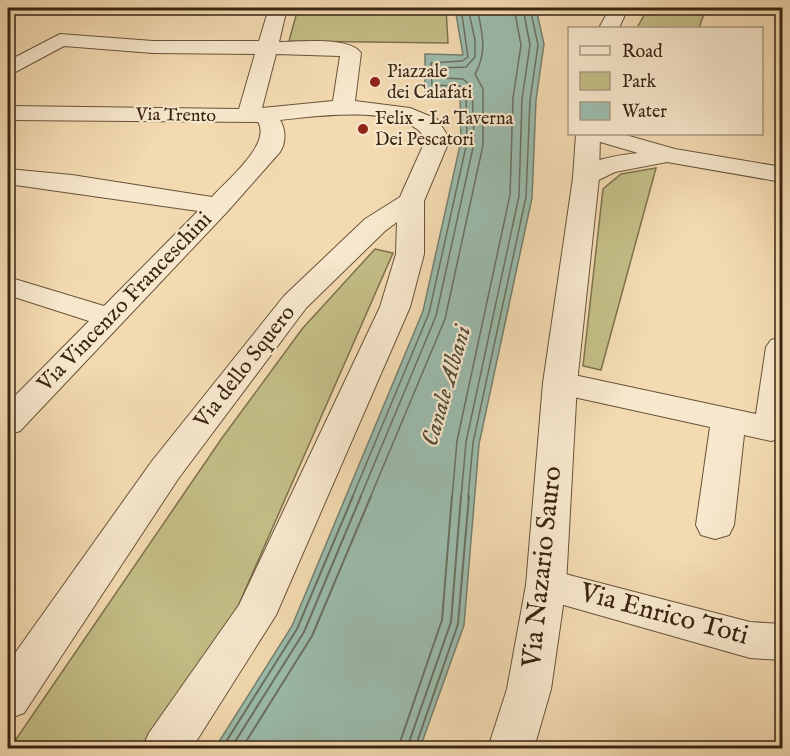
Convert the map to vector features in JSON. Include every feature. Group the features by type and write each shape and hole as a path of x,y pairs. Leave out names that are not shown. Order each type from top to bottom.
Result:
{"street":[{"name":"Via Vincenzo Franceschini","path":"8,423 218,206 270,147 273,127 257,116 267,48 278,8"},
{"path":"610,27 619,8"},
{"path":"8,70 60,40 153,47 337,48 351,53 343,107 402,113 429,124 438,139 411,201 410,254 395,307 255,615 165,748"},
{"name":"Via Trento","path":"8,113 257,116 343,107"},
{"name":"Via Nazario Sauro","path":"511,748 529,689 546,585 560,383 586,178 585,154 588,135"},
{"path":"600,135 672,156 783,175"},
{"path":"586,178 608,165 637,159 672,156"},
{"name":"Via Vincenzo Franceschini","path":"8,176 72,183 218,206"},
{"name":"Via dello Squero","path":"8,699 165,470 295,302 375,225 411,201"},
{"path":"8,286 110,318"},
{"path":"560,383 771,429 783,347"},
{"path":"715,525 729,419"},
{"name":"Via Enrico Toti","path":"546,585 750,640 783,642"}],"green space":[{"path":"298,8 446,8 448,43 289,41"},
{"path":"648,8 706,8 699,27 638,27"},
{"path":"656,168 601,370 583,366 603,189 621,174"},
{"path":"375,249 393,253 236,611 140,748 10,748 222,438 302,329"}],"water":[{"name":"Canale Albani","path":"455,8 536,8 544,44 536,100 532,198 479,444 464,625 420,748 215,748 292,626 423,311 461,141 460,92 425,92 425,54 463,55"}],"place":[{"name":"Piazzale dei Calafati","path":"375,82"},
{"name":"Felix - La Taverna Dei Pescatori","path":"363,129"}]}
